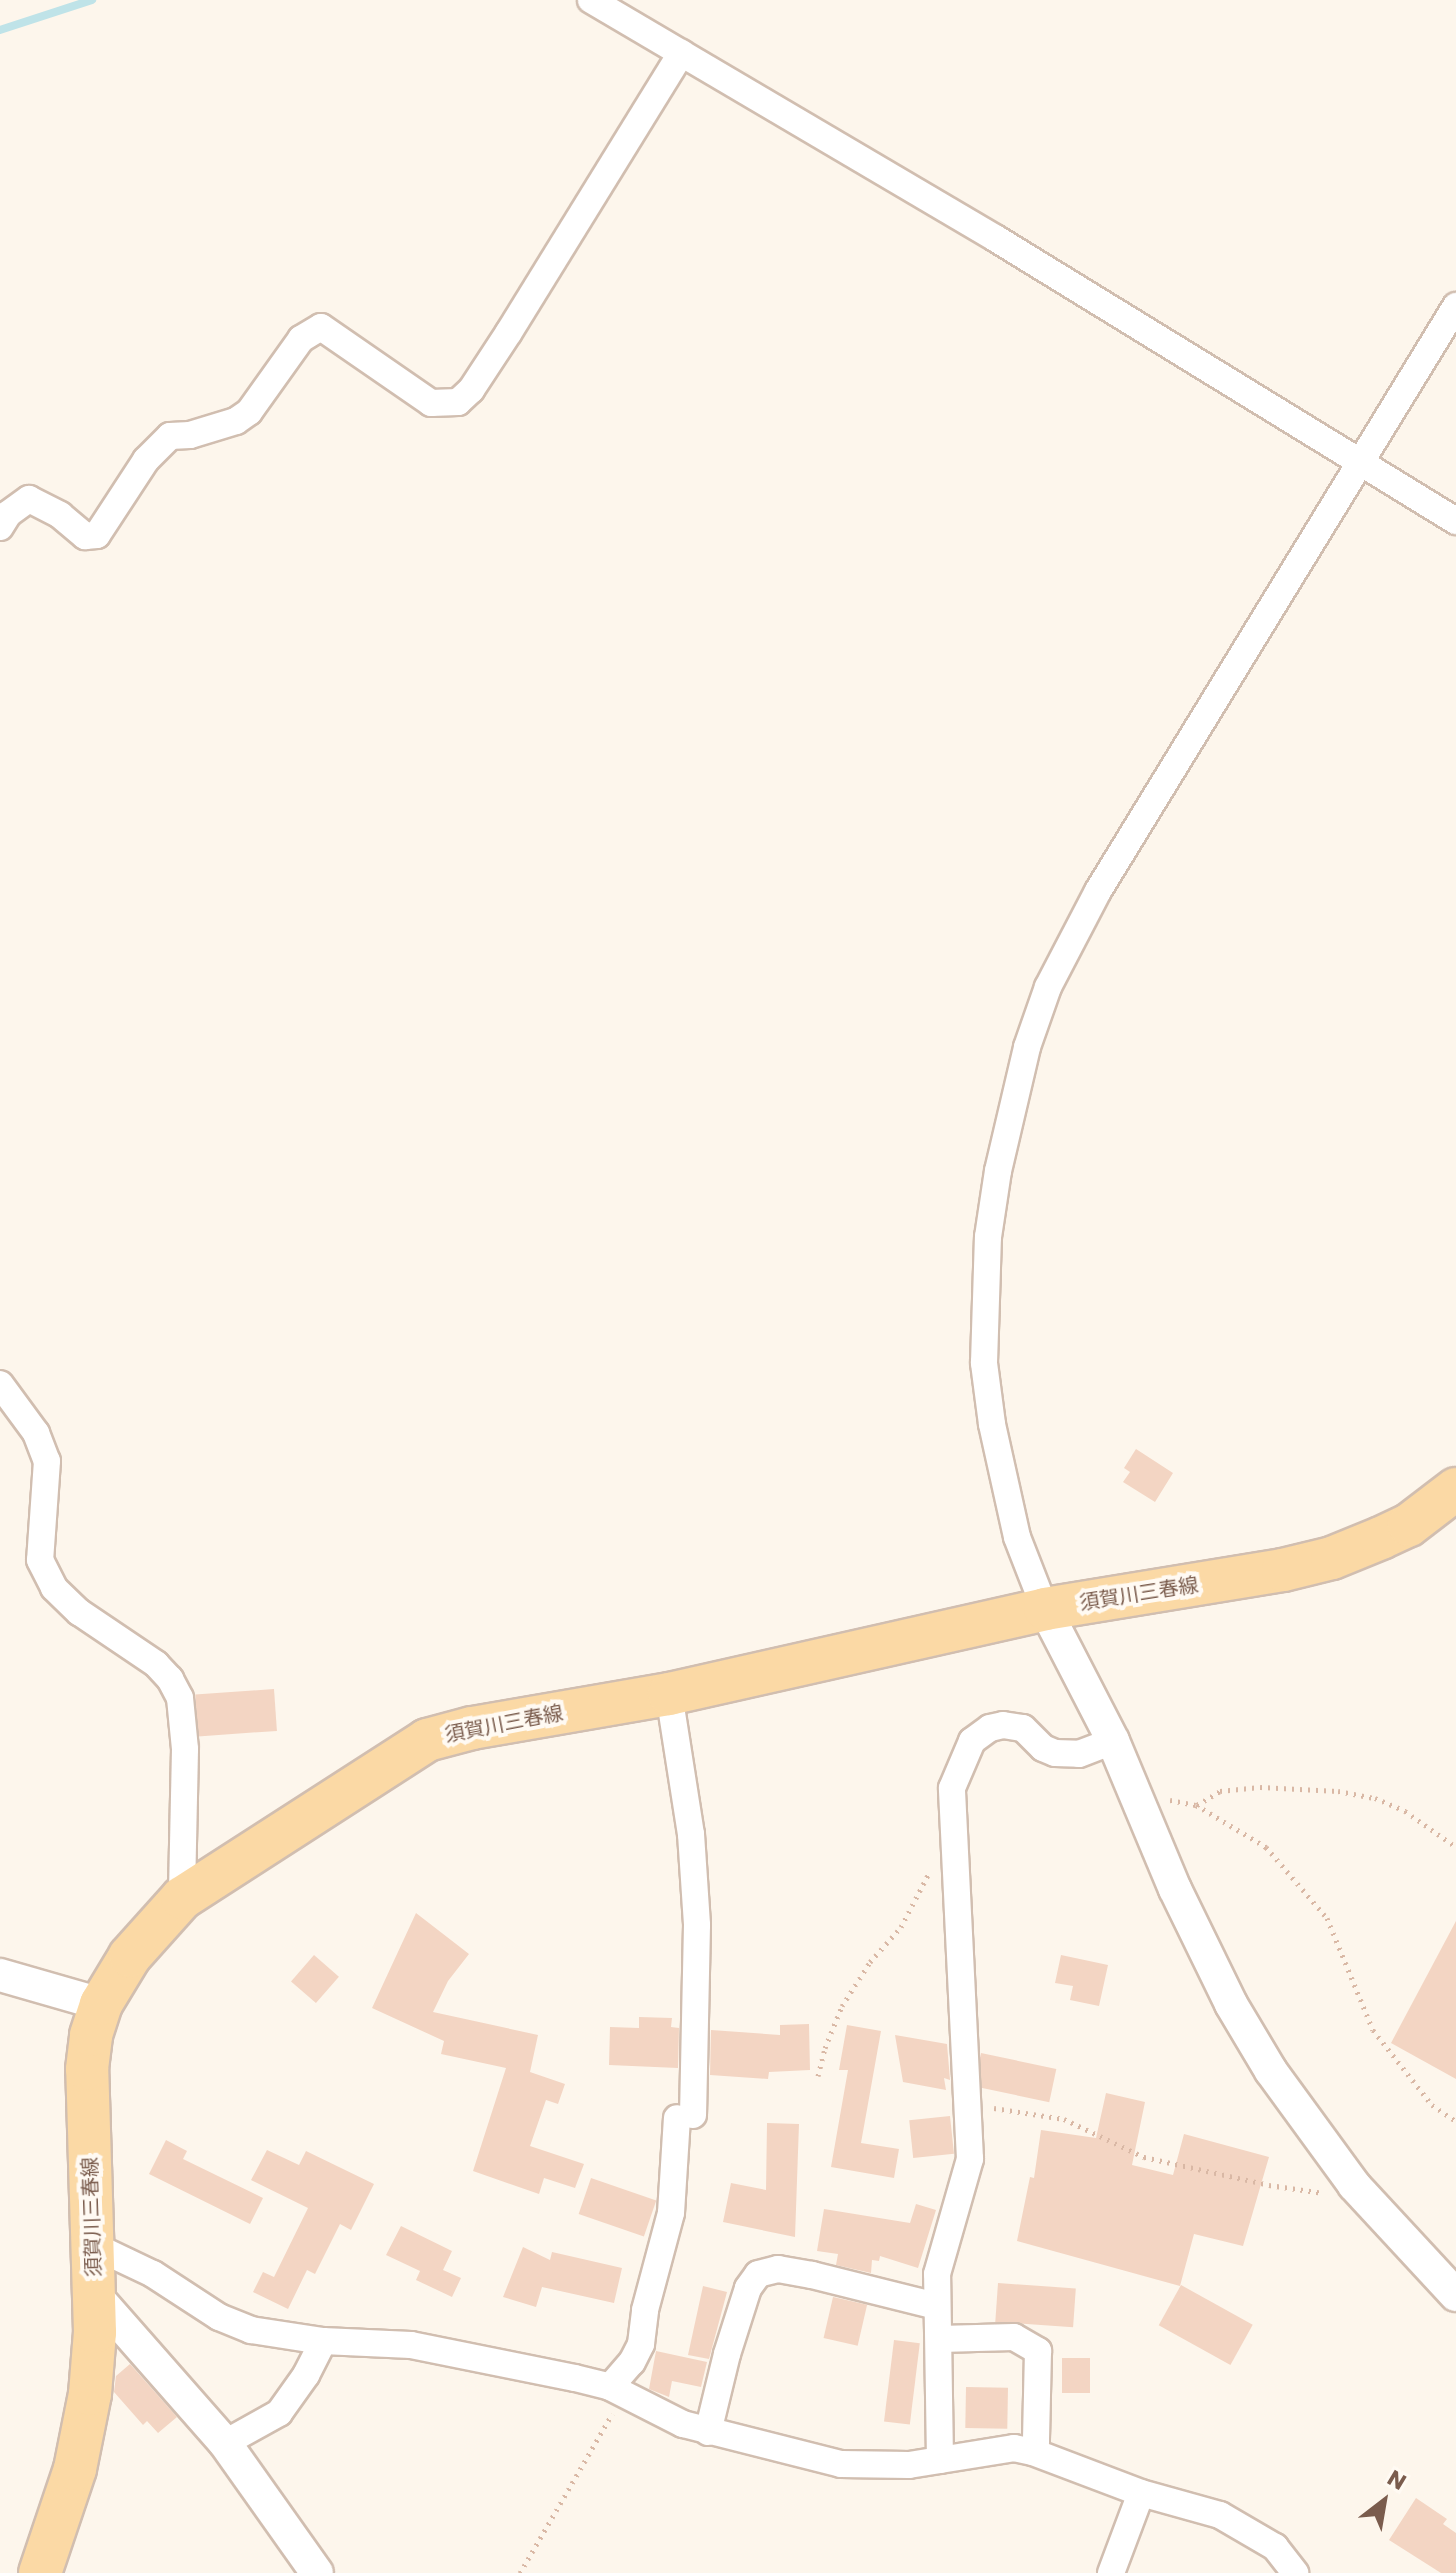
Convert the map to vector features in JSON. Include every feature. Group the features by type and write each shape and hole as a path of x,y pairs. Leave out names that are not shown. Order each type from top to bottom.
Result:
{"main road":[{"name":"須賀川三春線","path":"40,2573 75,2469 90,2394 94,2246 87,2069 101,2004 130,1956 182,1898 427,1740 472,1728 669,1694 1045,1609 1283,1570 1332,1558 1409,1525 1456,1489"}],"street":[{"path":"591,0 995,238 1456,521"},
{"path":"0,527 8,514 29,499 60,515 85,536 97,535 146,460 170,436 190,435 236,421 249,412 301,339 321,327 431,403 458,402 471,390 509,332 681,53"},
{"path":"1456,306 1098,891 1048,987 1027,1047 998,1171 988,1237 984,1363 992,1424 1017,1537 1045,1609 1113,1741 1135,1796 1231,2004 1297,2110 1354,2185 1456,2295"},
{"path":"0,1384 36,1433 47,1461 40,1560 54,1588 79,1612 156,1664 170,1679 180,1698 185,1749 182,1898"},
{"path":"617,2390 641,2344 645,2310 671,2213 685,2116 697,1925 691,1834 669,1694"},
{"path":"940,2460 937,2274 970,2159 953,1860 952,1788 972,1741 990,1728 1003,1725 1023,1728 1043,1748 1055,1753 1079,1754 1113,1741"},
{"path":"0,1975 101,2004"},
{"path":"94,2246 153,2274 219,2317 251,2330 323,2341 411,2345 617,2390 669,2419 708,2432 841,2464 909,2465 1014,2448 1033,2452 1141,2493 1220,2515 1275,2547 1295,2573"},
{"path":"708,2432 742,2305 758,2274 778,2269 812,2275 936,2306"},
{"path":"94,2294 225,2443 317,2573"},
{"path":"940,2339 1014,2337 1038,2351 1036,2442 1033,2452"},
{"path":"225,2443 279,2413 306,2375 323,2341"},
{"path":"1111,2573 1141,2493"}],"path":[{"path":"1196,1805 1220,1791 1260,1787 1338,1791 1375,1798 1405,1811 1456,1847"},
{"path":"1135,1796 1196,1805 1266,1847 1327,1918 1373,2030 1432,2105 1456,2121"},
{"path":"818,2076 833,2024 854,1983 901,1927 934,1865 953,1860"},
{"path":"966,2101 1064,2119 1144,2157 1269,2185 1311,2193 1337,2193 1354,2185"},
{"path":"520,2573 617,2390"}],"building":[{"path":"1136,1449 1173,1473 1155,1502 1123,1482 1130,1472 1124,1468"},
{"path":"274,1689 277,1731 198,1736 195,1695"},
{"path":"416,1913 469,1954 448,1981 433,2012 538,2035 530,2072 565,2084 558,2104 546,2100 530,2146 584,2164 575,2188 544,2178 539,2194 473,2171 506,2068 441,2054 444,2041 372,2008"},
{"path":"1456,1921 1456,2079 1391,2043"},
{"path":"314,1955 339,1977 316,2003 291,1981"},
{"path":"1061,1955 1108,1965 1099,2006 1070,2000 1073,1986 1055,1983"},
{"path":"639,2017 672,2018 671,2027 679,2028 678,2068 609,2065 610,2027 639,2028"},
{"path":"809,2024 810,2070 769,2072 768,2079 710,2075 711,2030 780,2035 780,2025"},
{"path":"847,2025 881,2031 861,2143 899,2149 894,2178 831,2167 848,2070 839,2070"},
{"path":"895,2035 947,2044 950,2080 944,2078 946,2090 903,2082"},
{"path":"981,2053 1056,2069 1049,2102 974,2086"},
{"path":"1106,2093 1145,2102 1132,2165 1173,2175 1184,2134 1269,2157 1243,2246 1194,2234 1180,2286 1017,2241 1030,2177 1034,2178 1041,2130 1096,2138"},
{"path":"950,2116 954,2154 913,2158 909,2120"},
{"path":"767,2123 799,2124 795,2237 723,2222 731,2183 766,2190"},
{"path":"166,2140 187,2151 183,2159 263,2198 250,2224 149,2174"},
{"path":"267,2150 299,2165 306,2151 374,2184 351,2230 340,2224 315,2274 307,2270 288,2309 253,2292 263,2272 274,2277 308,2208 251,2180"},
{"path":"591,2178 656,2200 644,2236 579,2214"},
{"path":"916,2204 936,2210 918,2268 880,2256 879,2261 872,2260 871,2273 836,2265 838,2254 817,2251 824,2209 910,2223"},
{"path":"401,2226 452,2251 443,2270 461,2278 452,2297 416,2280 420,2271 386,2255"},
{"path":"523,2247 550,2260 552,2252 622,2268 614,2303 542,2287 536,2307 503,2297"},
{"path":"998,2283 1076,2288 1073,2327 995,2322"},
{"path":"1181,2285 1253,2325 1230,2365 1159,2325"},
{"path":"703,2286 727,2292 709,2359 688,2355"},
{"path":"833,2297 867,2305 858,2346 824,2338"},
{"path":"894,2340 920,2343 910,2425 884,2421"},
{"path":"656,2351 707,2362 701,2387 672,2381 669,2397 649,2389"},
{"path":"1062,2358 1090,2358 1090,2393 1062,2393"},
{"path":"130,2364 177,2417 158,2433 147,2421 143,2425 114,2392 116,2376"},
{"path":"966,2387 1008,2388 1007,2429 965,2428"},
{"path":"1416,2498 1447,2519 1443,2524 1456,2533 1456,2573 1441,2573 1389,2540"}],"waterway":[{"path":"0,30 92,0"}]}
